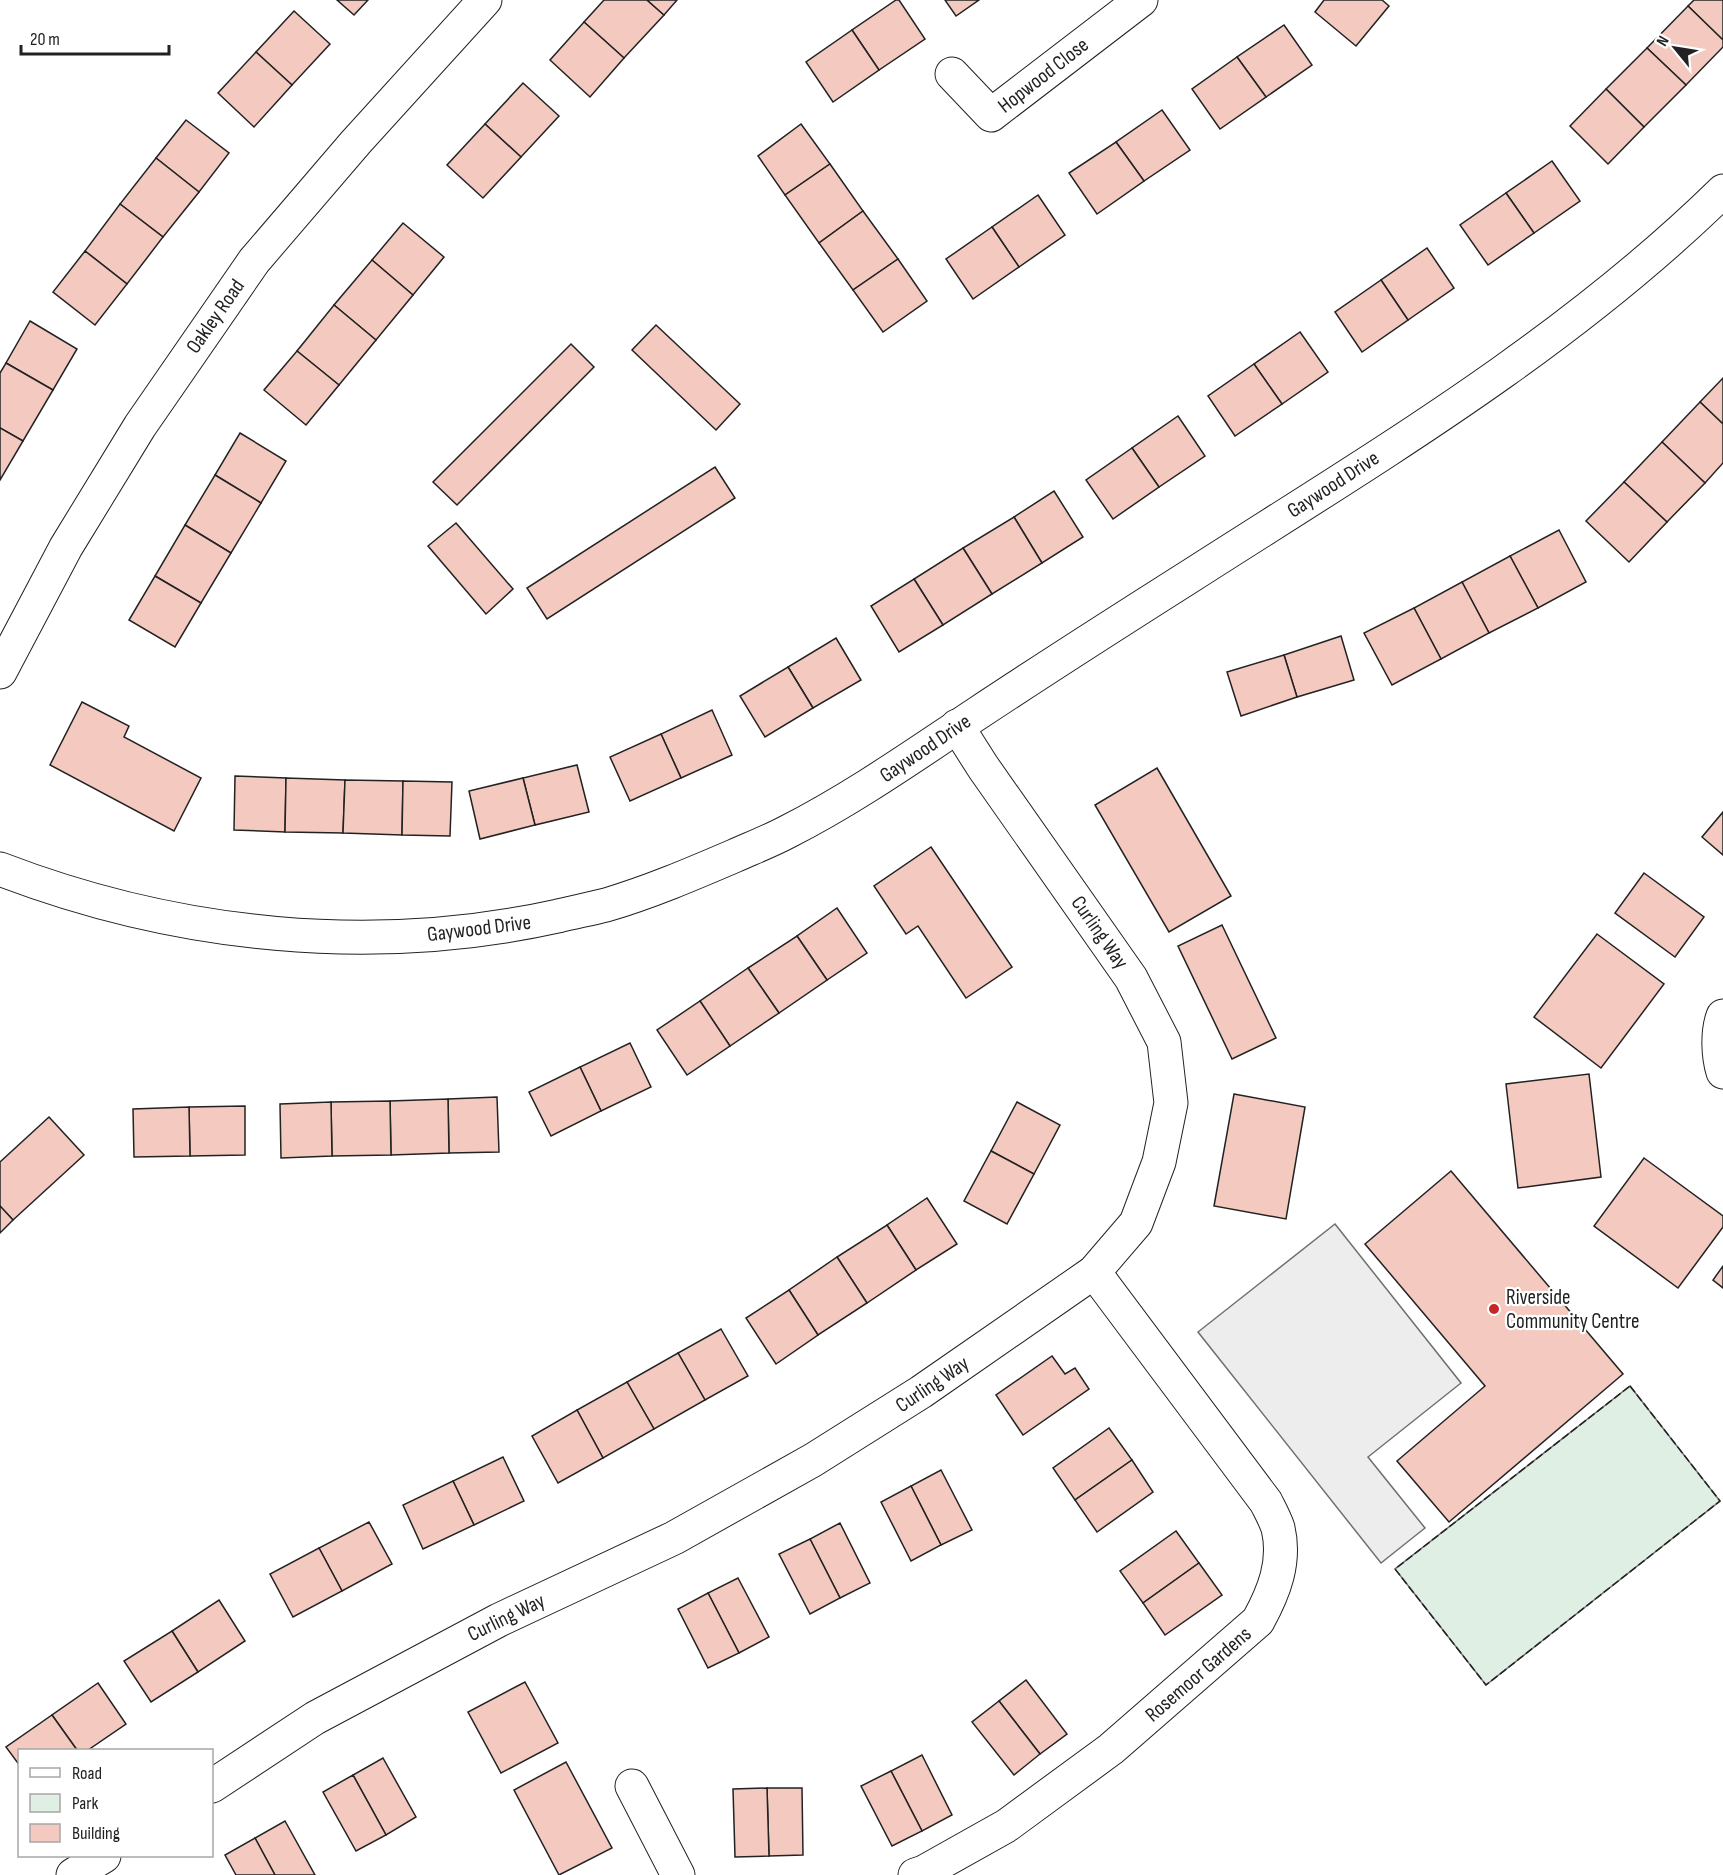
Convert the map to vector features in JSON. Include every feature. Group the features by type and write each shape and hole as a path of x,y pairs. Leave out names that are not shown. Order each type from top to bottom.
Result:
{"street":[{"name":"Oakley Road","path":"0,672 66,547 140,426 254,261 356,142 485,0"},
{"name":"Hopwood Close","path":"952,74 991,116 1141,0"},
{"name":"Gaywood Drive","path":"2,876 135,911 210,927 290,935 368,938 451,934 523,924 604,906 682,879 786,833 872,785 957,726 1482,388 1593,305 1680,234 1723,191"},
{"name":"Curling Way","path":"213,1785 315,1718 499,1620 674,1538 813,1460 921,1392 1094,1272 1136,1223 1159,1162 1171,1102 1164,1042 1131,978 983,767 957,726"},
{"path":"1723,1016 1720,1025 1720,1063 1723,1072"},
{"name":"Rosemoor Gardens","path":"915,1875 1006,1826 1111,1749 1258,1621 1273,1594 1281,1558 1277,1527 1266,1502 1094,1272"},
{"path":"632,1786 678,1875"},
{"path":"74,1875 102,1857"}],"green space":[{"path":"1630,1386 1720,1501 1486,1685 1395,1569"}],"shaded area":[{"path":"1335,1224 1461,1383 1368,1457 1425,1528 1381,1563 1198,1332"}],"building":[{"path":"337,0 368,0 354,15"},
{"path":"604,0 647,0 664,15 624,58 584,22"},
{"path":"647,0 677,0 664,15"},
{"path":"899,0 925,39 879,70 852,30"},
{"path":"945,0 979,0 956,16"},
{"path":"1324,0 1382,0 1389,6 1356,46 1315,12"},
{"path":"1694,0 1723,0 1723,40 1688,6"},
{"path":"1688,6 1723,40 1723,47 1686,85 1647,48"},
{"path":"294,11 330,44 292,85 256,52"},
{"path":"584,22 624,58 590,97 550,60"},
{"path":"1284,25 1312,65 1266,97 1237,57"},
{"path":"852,30 879,70 833,102 806,62"},
{"path":"1647,48 1686,85 1644,127 1606,89"},
{"path":"256,52 292,85 254,127 218,93"},
{"path":"1237,57 1266,97 1220,129 1192,89"},
{"path":"523,83 559,116 521,157 485,124"},
{"path":"1606,89 1644,127 1608,164 1570,126"},
{"path":"1162,110 1190,150 1144,181 1116,142"},
{"path":"186,120 229,153 199,192 156,158"},
{"path":"485,124 521,157 483,198 447,165"},
{"path":"801,124 830,164 785,195 758,156"},
{"path":"1116,142 1144,181 1097,214 1069,173"},
{"path":"156,158 199,192 163,237 120,204"},
{"path":"1552,161 1580,201 1534,233 1506,193"},
{"path":"830,164 863,211 819,243 785,195"},
{"path":"1506,193 1534,233 1488,265 1460,225"},
{"path":"1038,195 1065,235 1019,267 992,227"},
{"path":"120,204 163,237 127,284 85,251"},
{"path":"863,211 898,259 853,290 819,243"},
{"path":"403,223 444,257 413,295 372,260"},
{"path":"992,227 1019,267 973,299 946,259"},
{"path":"1427,248 1454,288 1408,320 1381,280"},
{"path":"85,251 127,284 95,325 53,292"},
{"path":"898,259 927,301 883,332 853,290"},
{"path":"372,260 413,295 376,340 334,305"},
{"path":"1381,280 1408,320 1362,352 1335,312"},
{"path":"334,305 376,340 339,385 297,351"},
{"path":"30,321 77,349 53,390 6,363"},
{"path":"656,325 740,404 716,430 632,350"},
{"path":"1300,332 1328,372 1282,404 1254,364"},
{"path":"571,344 594,367 457,505 433,482"},
{"path":"297,351 339,385 306,425 264,390"},
{"path":"6,363 53,390 23,441 0,428 0,373"},
{"path":"1254,364 1282,404 1235,436 1208,396"},
{"path":"1723,378 1723,424 1700,402"},
{"path":"1700,402 1723,424 1723,463 1705,483 1662,442"},
{"path":"1178,416 1205,456 1159,487 1132,448"},
{"path":"0,428 23,441 0,480"},
{"path":"240,433 286,461 261,503 215,475"},
{"path":"1662,442 1705,483 1667,522 1624,482"},
{"path":"1132,448 1159,487 1113,519 1086,480"},
{"path":"715,467 735,498 547,619 527,588"},
{"path":"215,475 261,503 231,553 185,525"},
{"path":"1624,482 1667,522 1629,562 1586,521"},
{"path":"1054,491 1083,537 1042,563 1014,517"},
{"path":"1014,517 1042,563 992,594 963,548"},
{"path":"456,523 513,589 486,614 428,546"},
{"path":"185,525 231,553 201,603 155,576"},
{"path":"1559,530 1586,582 1538,608 1510,556"},
{"path":"963,548 992,594 943,625 914,579"},
{"path":"1510,556 1538,608 1489,633 1462,582"},
{"path":"155,576 201,603 175,647 129,620"},
{"path":"914,579 943,625 899,652 871,606"},
{"path":"1462,582 1489,633 1441,659 1414,608"},
{"path":"1414,608 1441,659 1392,685 1364,633"},
{"path":"1341,636 1354,680 1297,697 1284,655"},
{"path":"836,638 861,680 813,708 788,667"},
{"path":"1284,655 1297,697 1241,716 1227,672"},
{"path":"788,667 813,708 765,737 740,696"},
{"path":"82,702 129,726 124,737 201,778 174,831 50,765"},
{"path":"712,710 732,755 681,778 661,734"},
{"path":"661,734 681,778 630,801 610,757"},
{"path":"577,765 589,812 535,825 523,778"},
{"path":"1157,768 1231,896 1169,932 1095,805"},
{"path":"235,776 286,778 285,832 234,830"},
{"path":"286,778 345,780 343,833 285,832"},
{"path":"523,778 535,825 480,839 469,791"},
{"path":"345,780 403,781 402,835 343,833"},
{"path":"403,781 452,782 450,836 402,835"},
{"path":"1723,812 1723,855 1702,837"},
{"path":"931,847 1012,967 966,998 918,926 906,934 874,886"},
{"path":"1644,873 1704,917 1675,957 1615,913"},
{"path":"837,908 867,953 827,980 797,936"},
{"path":"1222,925 1276,1038 1232,1059 1178,946"},
{"path":"1597,934 1664,984 1601,1068 1534,1017"},
{"path":"797,936 827,980 779,1013 748,968"},
{"path":"748,968 779,1013 730,1046 700,1001"},
{"path":"700,1001 730,1046 687,1075 657,1030"},
{"path":"630,1043 651,1087 601,1111 580,1067"},
{"path":"580,1067 601,1111 551,1136 529,1092"},
{"path":"1589,1074 1601,1177 1518,1188 1506,1084"},
{"path":"1234,1094 1305,1107 1286,1219 1214,1206"},
{"path":"497,1097 499,1152 449,1153 448,1099"},
{"path":"448,1099 449,1153 391,1155 390,1101"},
{"path":"390,1101 391,1155 332,1156 331,1102"},
{"path":"331,1102 332,1156 281,1158 280,1104"},
{"path":"1017,1102 1060,1125 1034,1174 991,1151"},
{"path":"245,1106 245,1155 190,1156 189,1107"},
{"path":"189,1107 190,1156 134,1157 133,1109"},
{"path":"49,1117 84,1155 13,1220 0,1206 0,1162"},
{"path":"991,1151 1034,1174 1007,1224 964,1201"},
{"path":"1644,1158 1723,1216 1723,1227 1678,1288 1594,1226"},
{"name":"Riverside Community Centre","path":"1451,1171 1623,1374 1449,1522 1397,1461 1485,1386 1365,1244"},
{"path":"927,1198 957,1244 916,1270 887,1225"},
{"path":"0,1206 13,1220 0,1233"},
{"path":"887,1225 916,1270 867,1303 837,1257"},
{"path":"837,1257 867,1303 818,1335 789,1290"},
{"path":"1723,1266 1723,1288 1713,1280"},
{"path":"789,1290 818,1335 776,1364 746,1318"},
{"path":"721,1329 748,1376 705,1400 678,1353"},
{"path":"678,1353 705,1400 654,1429 627,1382"},
{"path":"1052,1356 1065,1374 1075,1368 1089,1389 1023,1435 996,1395"},
{"path":"627,1382 654,1429 603,1458 577,1410"},
{"path":"577,1410 603,1458 558,1483 532,1436"},
{"path":"1109,1428 1132,1460 1075,1500 1053,1468"},
{"path":"503,1457 524,1501 474,1525 453,1481"},
{"path":"1132,1460 1153,1492 1097,1532 1075,1500"},
{"path":"941,1470 972,1530 941,1545 911,1486"},
{"path":"453,1481 474,1525 423,1549 403,1505"},
{"path":"911,1486 941,1545 911,1561 881,1502"},
{"path":"369,1522 392,1564 342,1591 319,1548"},
{"path":"840,1523 870,1583 840,1598 810,1539"},
{"path":"1176,1531 1199,1563 1143,1603 1120,1571"},
{"path":"810,1539 840,1598 810,1614 779,1554"},
{"path":"319,1548 342,1591 293,1617 270,1574"},
{"path":"1199,1563 1222,1595 1165,1635 1143,1603"},
{"path":"738,1578 769,1637 739,1653 708,1593"},
{"path":"708,1593 739,1653 708,1668 678,1609"},
{"path":"219,1600 245,1641 198,1672 172,1631"},
{"path":"172,1631 198,1672 151,1702 124,1661"},
{"path":"1026,1680 1067,1734 1040,1754 999,1701"},
{"path":"525,1682 558,1743 501,1773 468,1712"},
{"path":"98,1683 126,1724 89,1749 76,1749 52,1715"},
{"path":"999,1701 1040,1754 1014,1775 972,1722"},
{"path":"52,1715 76,1749 18,1749 18,1763 6,1747"},
{"path":"922,1755 952,1815 922,1831 891,1771"},
{"path":"383,1758 416,1817 386,1835 353,1775"},
{"path":"566,1762 612,1848 559,1875 514,1790"},
{"path":"891,1771 922,1831 892,1846 861,1786"},
{"path":"353,1775 386,1835 356,1851 323,1792"},
{"path":"767,1788 802,1788 803,1855 769,1856"},
{"path":"767,1788 769,1856 735,1857 733,1789"},
{"path":"285,1821 315,1875 275,1875 255,1838"},
{"path":"255,1838 275,1875 236,1875 225,1855"}],"fence":[{"path":"1630,1386 1720,1501 1486,1685 1395,1569 1630,1386"}],"place":[{"name":"Riverside Community Centre","path":"1494,1309"}]}
